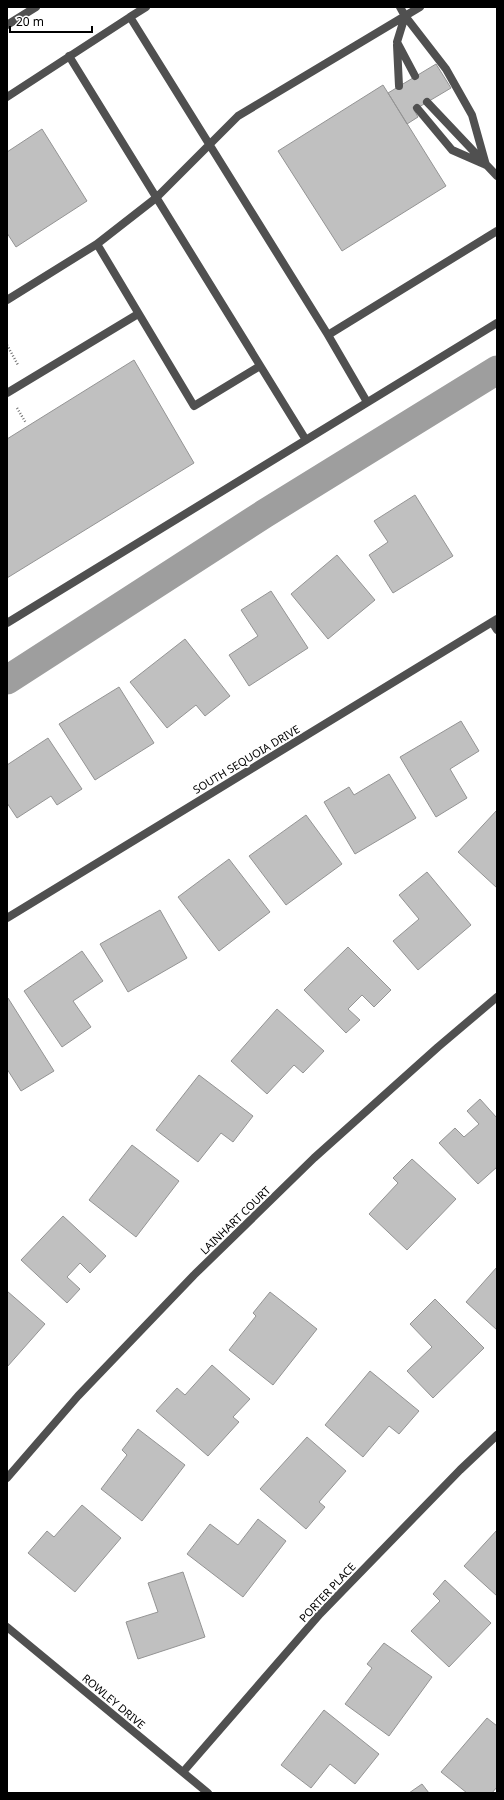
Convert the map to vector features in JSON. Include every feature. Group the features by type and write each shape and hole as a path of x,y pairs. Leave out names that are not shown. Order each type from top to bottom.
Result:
{"street":[{"path":"7,25 36,7"},
{"path":"7,97 146,7"},
{"path":"400,7 405,16 446,69 472,115 486,165"},
{"path":"7,300 96,244 156,198 238,116 420,7"},
{"path":"399,86 397,42 405,16"},
{"path":"130,17 328,335 367,402"},
{"path":"397,42 415,76"},
{"path":"69,56 306,440"},
{"path":"427,102 497,176"},
{"path":"417,108 452,150 486,165"},
{"path":"328,335 497,231"},
{"path":"96,244 194,406 260,366"},
{"path":"7,392 138,314"},
{"path":"7,622 497,323"},
{"path":"494,620 497,630"},
{"name":"SOUTH SEQUOIA DRIVE","path":"7,918 494,620"},
{"name":"LAINHART COURT","path":"7,1478 78,1396 200,1269 314,1158 438,1047 497,998"},
{"name":"PORTER PLACE","path":"183,1772 320,1614 460,1470 497,1435"},
{"name":"ROWLEY DRIVE","path":"7,1627 208,1793"}],"path":[{"path":"7,345 19,367"},
{"path":"14,404 26,423"}],"building":[{"path":"436,64 451,88 414,110 418,117 407,124 388,93"},
{"path":"383,85 446,186 342,251 278,151"},
{"path":"42,129 87,201 16,247 7,233 7,152"},
{"path":"134,360 194,463 7,578 7,439"},
{"path":"415,495 453,556 393,593 369,555 388,542 374,521"},
{"path":"337,555 375,600 328,639 291,594"},
{"path":"271,591 308,648 249,686 229,655 258,636 241,610"},
{"path":"185,639 230,696 205,716 196,705 167,728 130,682"},
{"path":"119,687 154,743 95,780 59,724"},
{"path":"461,721 479,751 450,769 467,798 436,817 400,757"},
{"path":"48,738 82,789 57,805 51,796 17,818 7,803 7,765"},
{"path":"389,774 416,818 355,854 324,802 349,787 354,795"},
{"path":"497,810 497,888 458,852"},
{"path":"306,815 342,864 286,905 249,856"},
{"path":"229,859 270,912 219,951 178,897"},
{"path":"427,872 471,925 418,970 393,941 419,919 399,895"},
{"path":"160,910 187,958 128,992 100,944"},
{"path":"348,947 391,990 374,1007 362,995 348,1009 360,1020 346,1033 304,990"},
{"path":"82,951 103,981 73,1001 91,1027 62,1047 24,991"},
{"path":"8,998 54,1071 21,1091 7,1069"},
{"path":"277,1009 324,1051 303,1073 294,1065 267,1094 231,1061"},
{"path":"199,1075 253,1116 233,1142 221,1133 198,1162 156,1130"},
{"path":"480,1099 497,1118 497,1167 478,1184 439,1143 455,1128 464,1137 479,1124 467,1111"},
{"path":"132,1145 179,1181 136,1237 89,1200"},
{"path":"412,1159 456,1199 407,1250 369,1214 398,1183 393,1178"},
{"path":"63,1216 106,1256 90,1273 80,1263 67,1277 80,1289 67,1303 21,1260"},
{"path":"497,1267 497,1330 466,1302"},
{"path":"7,1291 45,1324 7,1367"},
{"path":"270,1292 317,1329 273,1385 229,1350 256,1316 253,1313"},
{"path":"435,1299 484,1348 433,1398 407,1371 432,1347 410,1324"},
{"path":"212,1365 250,1399 233,1417 239,1422 208,1456 156,1411 177,1388 185,1395"},
{"path":"370,1371 419,1411 399,1434 389,1426 363,1457 325,1425"},
{"path":"138,1429 185,1465 142,1521 101,1489 127,1455 122,1450"},
{"path":"307,1437 346,1471 319,1502 325,1507 306,1529 260,1489"},
{"path":"82,1505 121,1538 75,1592 28,1553 47,1531 54,1537"},
{"path":"258,1519 286,1541 243,1597 187,1554 210,1524 238,1545"},
{"path":"497,1530 497,1596 464,1566"},
{"path":"183,1572 205,1637 138,1659 126,1622 158,1612 148,1583"},
{"path":"445,1580 491,1623 449,1667 411,1631 440,1601 433,1594"},
{"path":"384,1643 432,1677 389,1736 345,1704 372,1668 367,1664"},
{"path":"324,1710 379,1754 355,1784 330,1764 311,1788 281,1765"},
{"path":"487,1718 497,1726 497,1787 492,1793 467,1793 441,1772"},
{"path":"422,1784 429,1793 409,1793"}],"waterway":[{"path":"7,680 264,514 497,370"}]}
